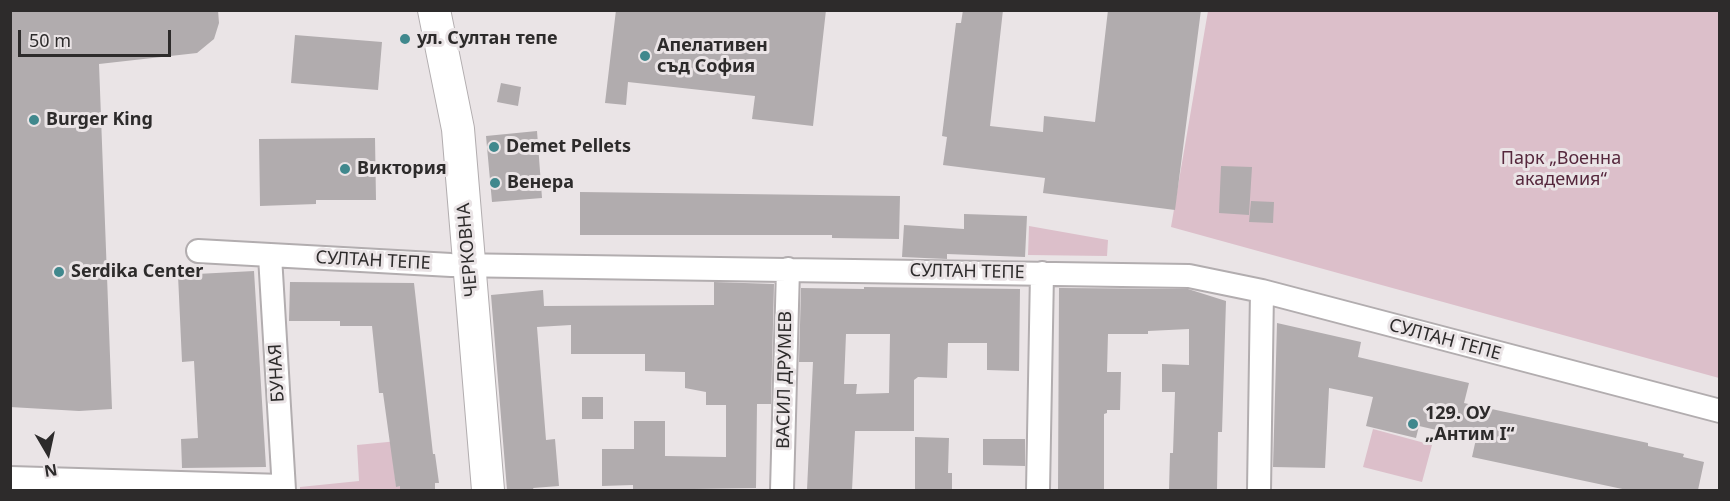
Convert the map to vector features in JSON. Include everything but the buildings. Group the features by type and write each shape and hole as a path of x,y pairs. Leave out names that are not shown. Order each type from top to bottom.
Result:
{"street":[{"name":"ЧЕРКОВНА","path":"434,10 458,129 488,490"},
{"name":"СУЛТАН ТЕПЕ","path":"198,251 469,265 1189,276 1262,291 1719,411"},
{"name":"БУНАЯ","path":"270,256 283,488"},
{"name":"ВАСИЛ ДРУМЕВ","path":"782,490 788,269"},
{"path":"1038,490 1042,273"},
{"path":"1259,490 1262,291"},
{"path":"10,478 283,488"}],"green space":[{"name":"Парк „Военна академия“","path":"1208,11 1719,11 1719,378 1171,227"},
{"path":"1029,226 1108,240 1107,256 1028,255"},
{"path":"1373,429 1432,445 1422,482 1363,467"},
{"path":"398,441 393,459 396,486 400,486 400,490 300,490 300,487 359,481 357,445"}],"place":[{"name":"ул. Султан тепе","path":"405,39"},
{"name":"Апелативен съд София","path":"645,56"},
{"name":"Burger King","path":"34,120"},
{"name":"Demet Pellets","path":"494,147"},
{"name":"Виктория","path":"345,169"},
{"name":"Венера","path":"495,183"},
{"name":"Serdika Center","path":"59,272"},
{"name":"129. ОУ „Антим I“","path":"1413,424"}]}
